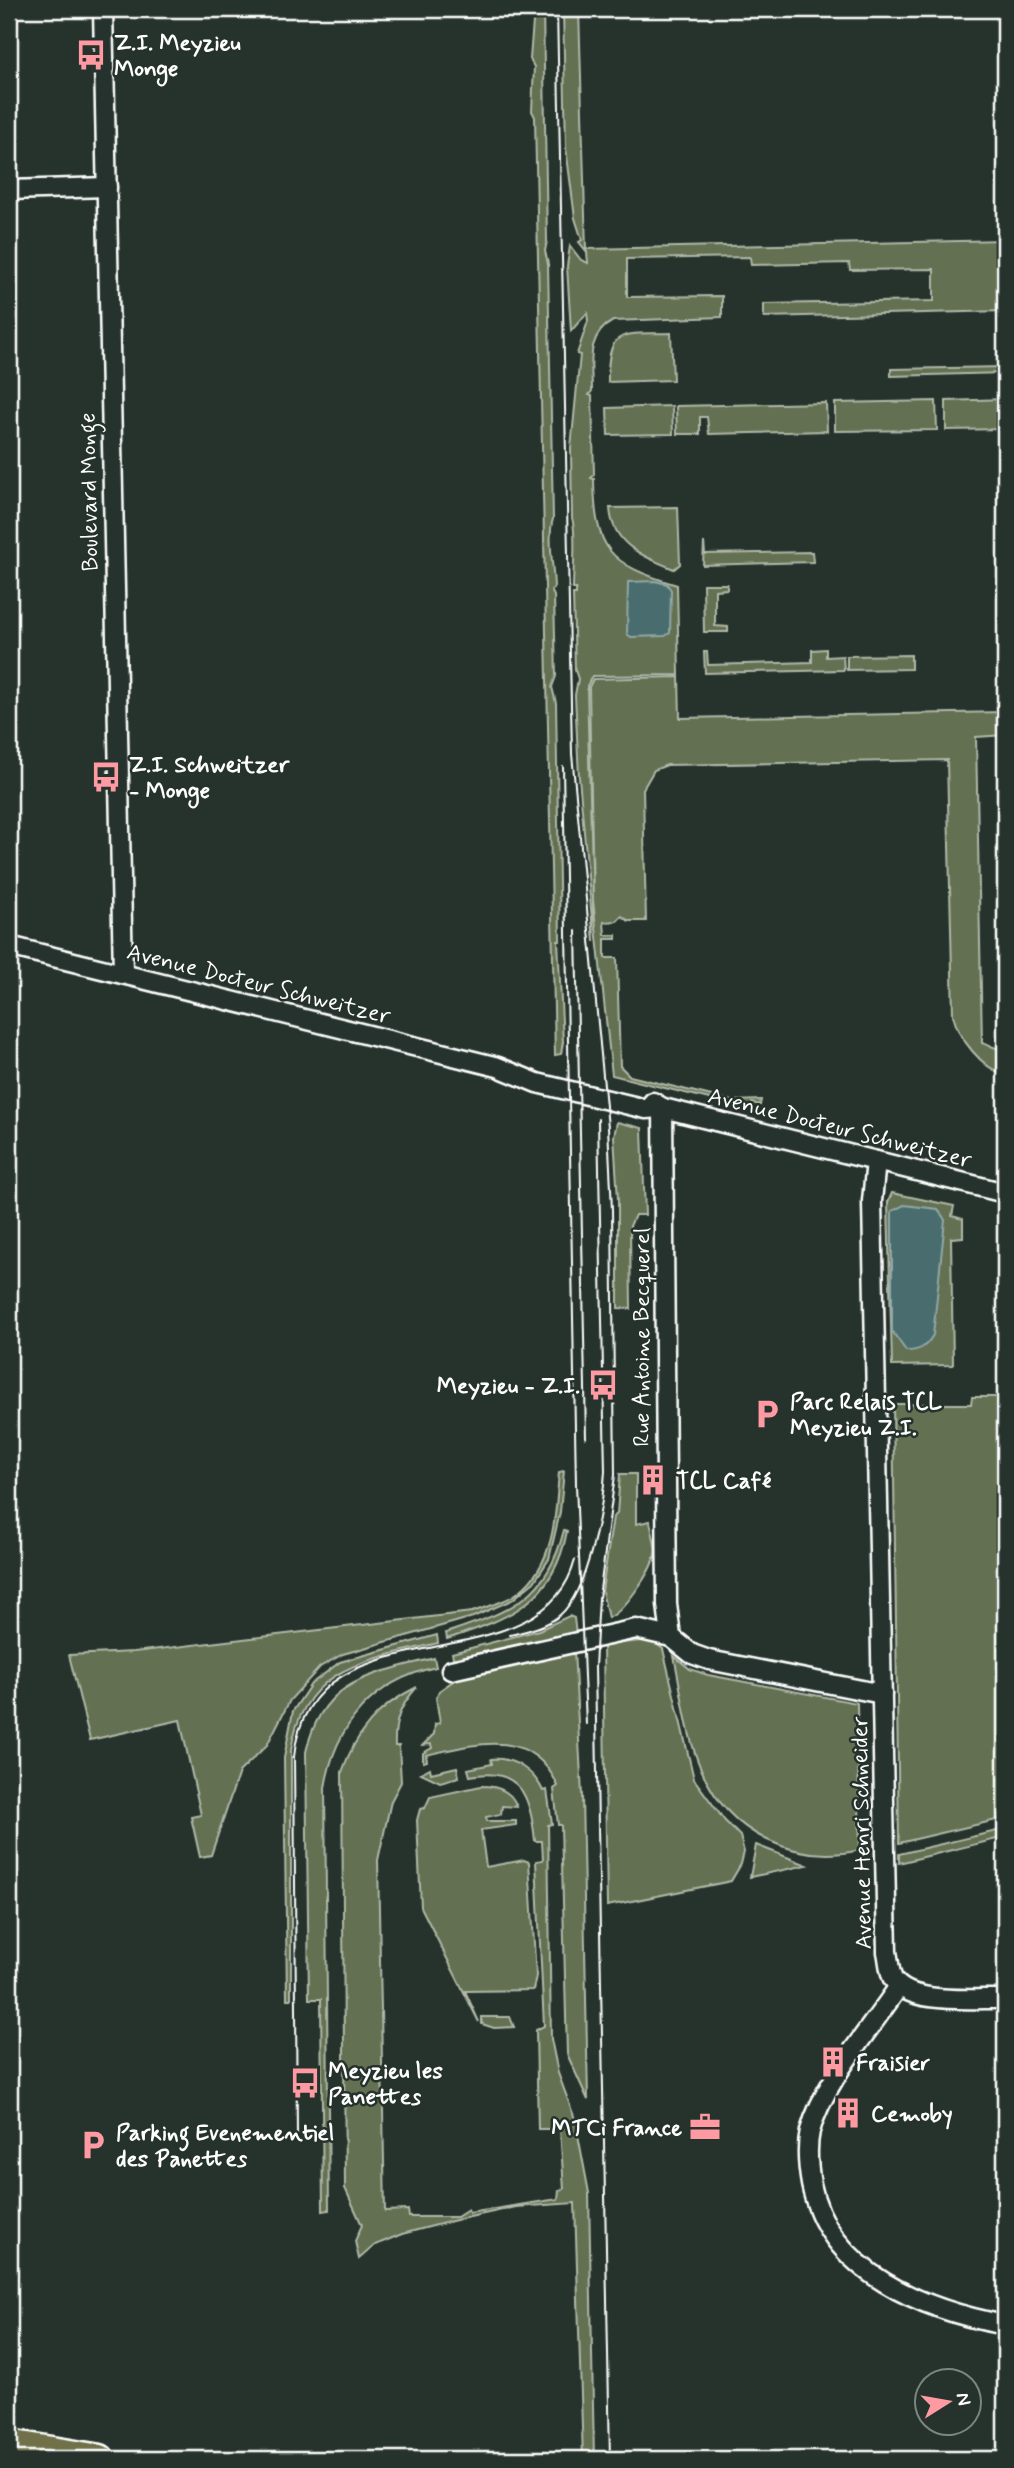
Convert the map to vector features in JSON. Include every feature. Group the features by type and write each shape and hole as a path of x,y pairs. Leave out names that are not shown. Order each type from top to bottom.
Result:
{"main road":[{"path":"9,2444 100,2459"}],"street":[{"name":"Boulevard Monge","path":"103,9 122,974"},
{"path":"9,190 107,187"},
{"name":"Avenue Docteur Schweitzer","path":"9,946 498,1068 538,1071 647,1099 663,1108 1005,1193"},
{"name":"Rue Antoine Becquerel","path":"663,1108 667,1604 671,1637"},
{"name":"Avenue Henri Schneider","path":"876,1161 872,1200 887,1952 891,1976 899,1986"},
{"path":"451,1670 636,1629 671,1637 692,1654 709,1660 882,1694"},
{"path":"1005,1999 920,1996 899,1986 818,2110 808,2145 807,2167 814,2197 831,2233 844,2250 890,2287 939,2309 1005,2325"}],"green space":[{"path":"534,9 543,9 545,251 548,264 553,519 551,544 554,589 551,590 554,596 556,676 552,687 556,703 558,941 563,1042 561,1054 555,1055 535,117 532,111 534,67 530,59"},
{"path":"563,9 579,9 586,249 1005,240 1005,311 764,317 764,304 934,301 934,269 850,270 849,263 751,265 750,257 627,259 627,297 722,296 722,317 613,321 598,334 592,352 592,391 589,395 592,396 594,474 591,478 594,479 598,523 610,551 621,561 635,570 677,585 679,675 592,676 587,686 594,942 579,777 575,695 578,679 575,670 573,594 576,594 576,589 573,589 575,542 571,448 580,355 577,354 588,321 587,313 571,331 567,266 570,246 581,260 588,263 587,252 579,242 582,240 575,218 566,148"},
{"path":"671,333 673,380 608,382 608,364 615,342 630,334"},
{"path":"1005,367 1005,373 891,376 891,369"},
{"path":"1005,399 1005,429 946,430 946,401"},
{"path":"936,401 937,430 835,431 835,403"},
{"path":"826,403 827,431 709,434 707,417 700,417 700,434 677,434 676,406"},
{"path":"672,406 673,434 608,435 607,408"},
{"path":"678,507 680,564 674,569 641,554 623,540 612,521 610,508"},
{"path":"704,542 705,554 812,552 813,562 703,565"},
{"path":"703,584 727,584 727,589 715,590 715,626 728,627 728,632 704,632"},
{"path":"826,649 826,657 843,656 844,670 705,673 704,652 707,652 708,665 812,662 812,650"},
{"path":"911,655 911,669 847,670 847,656"},
{"path":"679,677 680,718 1005,712 1005,735 976,737 982,1043 1005,1051 1005,1075 988,1066 972,1051 960,1033 953,1015 947,760 667,765 654,770 643,789 646,921 629,921 622,916 617,921 604,922 605,935 616,935 616,939 605,939 605,958 617,958 620,1066 630,1076 732,1101 761,1100 760,1105 752,1103 750,1109 612,1075 593,900 589,687 593,679"},
{"path":"617,1122 642,1128 645,1215 635,1215 630,1226 631,1309 618,1308 618,1200 614,1136"},
{"path":"892,1193 954,1206 952,1216 963,1219 963,1237 951,1238 953,1365 892,1366 888,1202"},
{"path":"972,1397 1005,1397 1005,1818 899,1843 893,1404 971,1404"},
{"path":"564,1471 560,1512 549,1559 534,1582 512,1600 473,1617 343,1654 320,1667 290,1700 267,1745 239,1772 211,1855 200,1857 191,1817 201,1815 180,1720 90,1740 69,1655 134,1652 472,1612 498,1603 527,1585 545,1557 554,1524 559,1472"},
{"path":"620,1474 636,1474 636,1524 650,1521 655,1550 653,1561 636,1590 614,1615 608,1618 602,1591 613,1517 617,1514"},
{"path":"564,1530 567,1531 561,1555 552,1575 540,1591 509,1614 447,1639 446,1633 506,1609 535,1588 547,1573"},
{"path":"569,1616 574,1618 576,1635 454,1661 452,1653 539,1630"},
{"path":"437,1635 438,1643 364,1662 324,1684 309,1701 298,1723 291,1751 291,1999 287,1999 284,1758 293,1711 311,1684 340,1662"},
{"path":"651,1640 663,1649 694,1779 725,1821 740,1836 744,1852 741,1864 731,1881 607,1906 603,1645"},
{"path":"574,1650 582,1795 588,2100 567,2054 561,1825 558,1825 554,1789 558,1786 547,1767 533,1754 517,1747 482,1744 426,1755 427,1761 423,1762 423,1753 432,1748 431,1744 423,1745 434,1734 435,1724 440,1723 436,1698 439,1691 459,1677"},
{"path":"674,1656 690,1669 708,1675 857,1703 860,1850 812,1853 789,1848 767,1840 747,1828 729,1812 714,1793 697,1758 688,1729"},
{"path":"434,1658 436,1667 393,1683 361,1709 338,1744 325,1788 329,2210 323,2211 321,1999 309,1999 306,1752 313,1728 324,1709 337,1695 370,1676"},
{"path":"417,1687 402,1707 397,1721 395,1746 399,1746 401,1782 391,1801 378,1860 385,2211 408,2210 409,2217 457,2217 468,2210 469,2213 558,2199 559,2190 564,2189 560,2129 538,2129 536,2030 544,2026 536,1861 543,1860 542,1841 535,1841 526,1799 512,1781 487,1774 470,1776 468,1769 492,1764 491,1759 508,1760 529,1772 543,1791 547,1790 552,1824 548,1825 551,2039 558,2073 575,2119 589,2193 594,2459 583,2459 575,2203 516,2207 402,2234 375,2245 359,2259 355,2241 362,2225 345,2188 342,1772 354,1745 370,1722 403,1694"},
{"path":"457,1767 459,1777 440,1782 421,1773 430,1768 431,1773"},
{"path":"481,1786 503,1790 512,1797 517,1807 502,1806 501,1814 486,1817 487,1821 516,1821 516,1825 481,1830 486,1867 524,1860 529,1862 536,1976 533,1990 465,1991 479,2022 421,1907 417,1820 420,1809 425,1808 430,1797"},
{"path":"1005,1829 1005,1837 899,1863 899,1854"},
{"path":"756,1845 807,1865 750,1877"},
{"path":"482,2017 510,2017 514,2027 494,2028 482,2024"}],"water":[{"path":"655,581 667,584 671,590 670,633 665,636 631,637 627,634 628,582"},
{"path":"904,1205 938,1209 945,1220 933,1335 922,1348 906,1351 892,1331 892,1211"}],"tram line":[{"path":"557,9 572,754 608,1127 612,1210 615,1475 599,1598 595,1667 610,2459"},
{"path":"563,766 576,1484 586,1724"},
{"path":"576,931 586,1438"},
{"path":"510,1635 549,1623 570,1603 586,1568 601,1505 605,1471 598,1119"},
{"path":"297,2135 294,1757 309,1709 339,1678 380,1660 475,1638 519,1624 554,1600 575,1560"}],"place":[{"name":"Z.I. Meyzieu Monge","path":"91,55"},
{"name":"Z.I. Schweitzer - Monge","path":"106,777"},
{"name":"Meyzieu - Z.I.","path":"603,1385"},
{"name":"Parc Relais TCL Meyzieu Z.I.","path":"767,1414"},
{"name":"TCL Café","path":"653,1480"},
{"name":"Fraisier","path":"833,2062"},
{"name":"Meyzieu les Panettes","path":"305,2083"},
{"name":"Cemoby","path":"848,2113"},
{"name":"MTCi France","path":"705,2127"},
{"name":"Parking Evenementiel des Panettes","path":"93,2145"}]}
